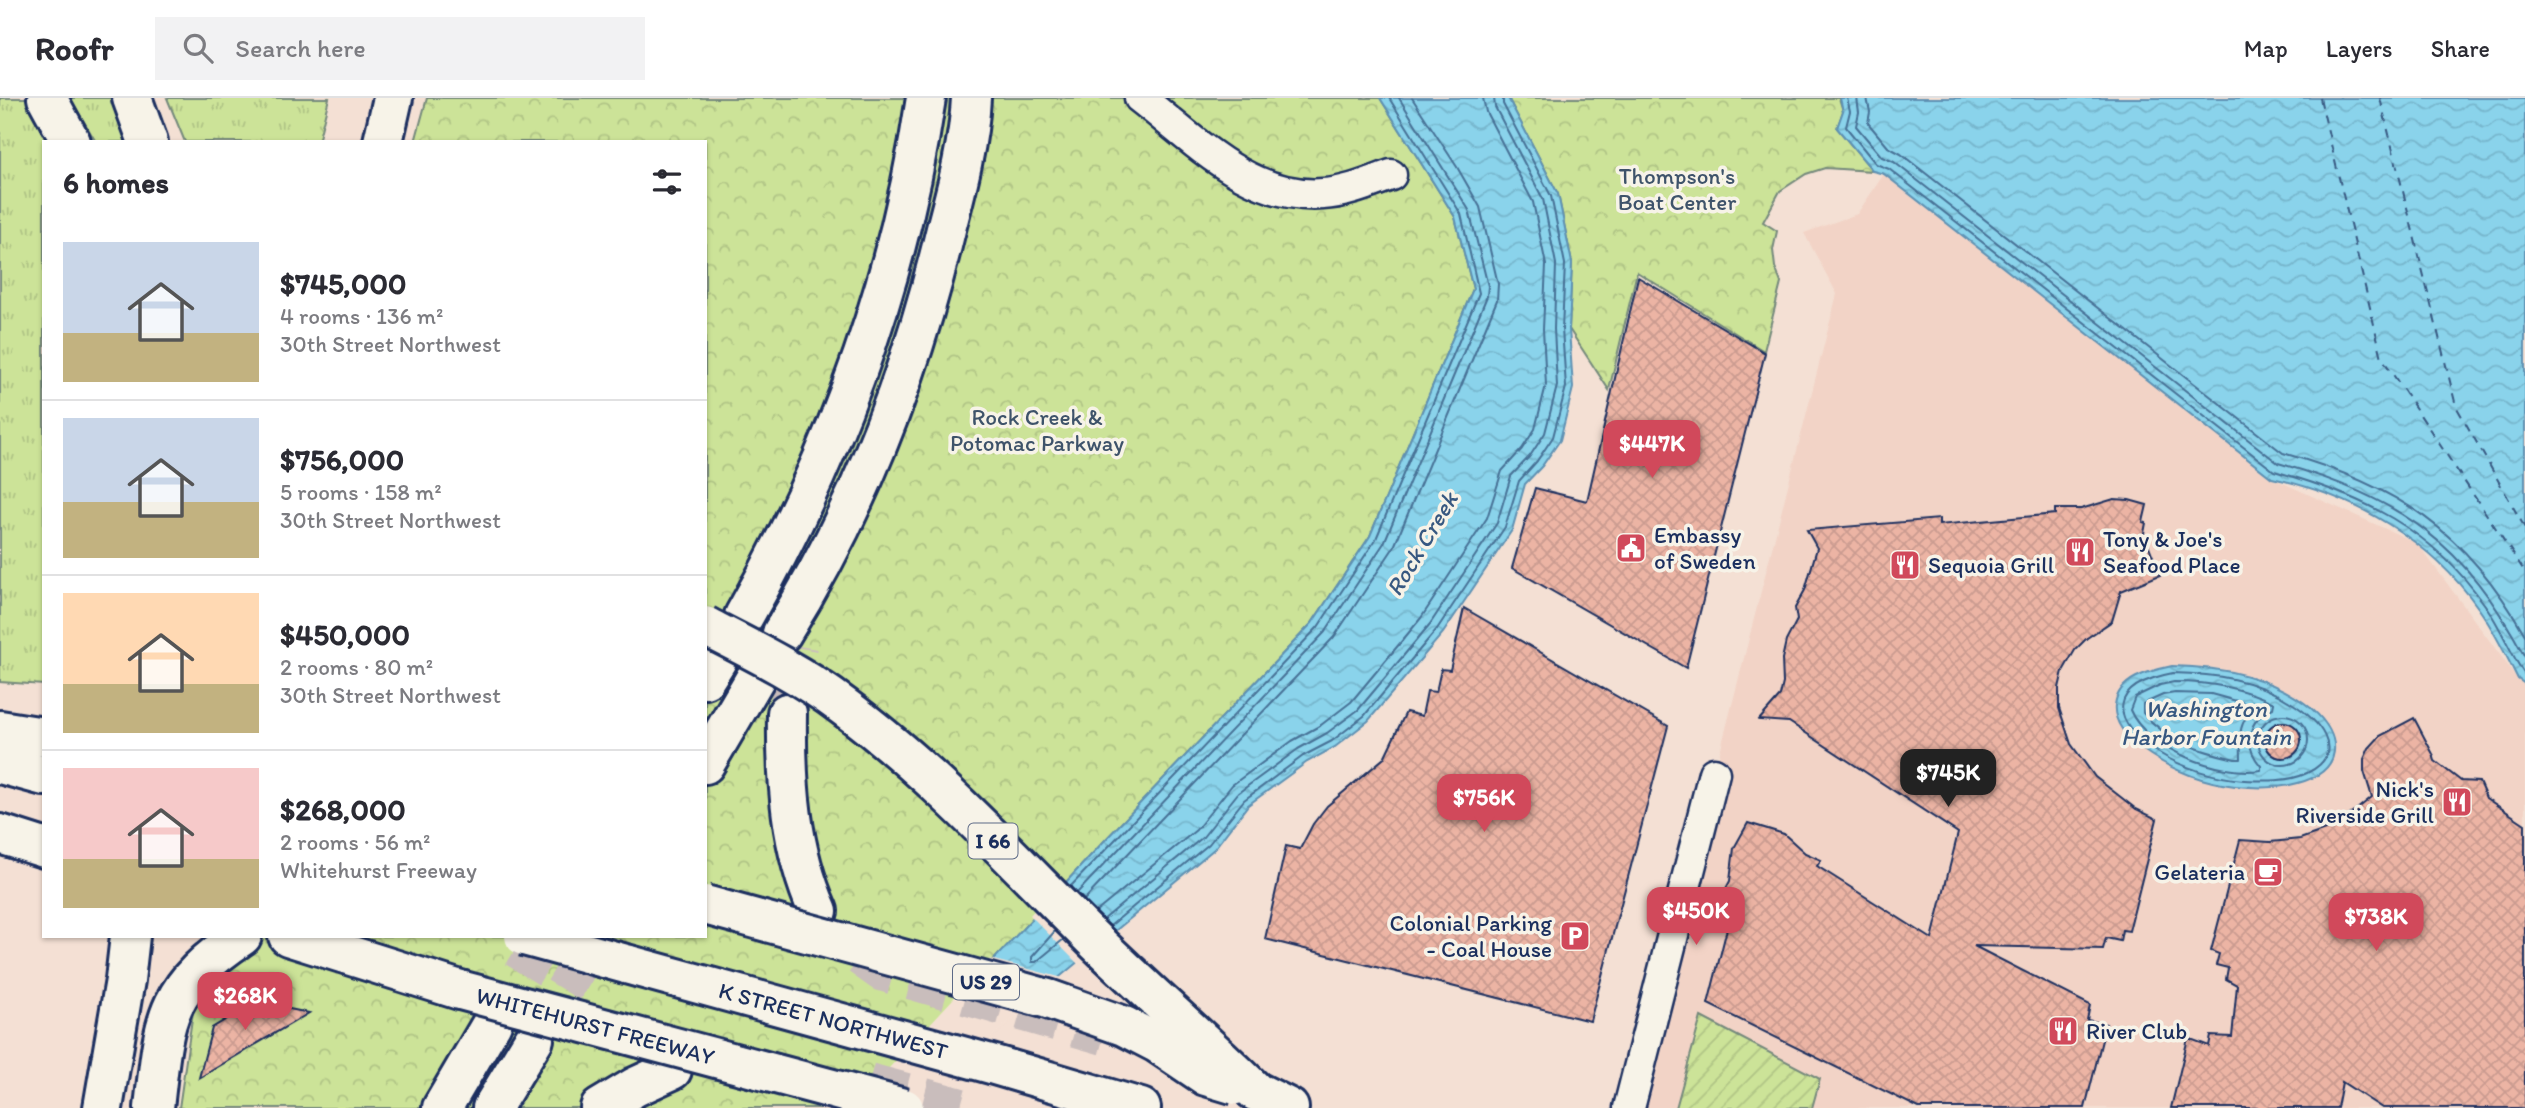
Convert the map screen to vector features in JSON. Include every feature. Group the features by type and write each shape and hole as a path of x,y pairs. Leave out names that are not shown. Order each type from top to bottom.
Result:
{"main road":[{"path":"47,98 70,140"},
{"path":"132,98 147,140"},
{"path":"383,140 393,98"},
{"path":"744,616 790,532 820,467 872,330 906,209 926,98"},
{"path":"790,639 816,577 880,442 914,345 957,184 971,98"},
{"name":"I 66","path":"709,655 808,683 888,740 1143,988 1255,1091"},
{"path":"707,761 757,677"},
{"path":"788,713 787,786 797,850 805,881 818,911"},
{"path":"0,730 42,737"},
{"path":"0,764 42,775"},
{"path":"0,834 42,847"},
{"name":"US 29","path":"707,906 1058,1003 1124,1026 1157,1043 1206,1076 1255,1091 1289,1108"},
{"path":"103,1108 130,938"},
{"path":"154,1108 162,1037 166,1020 182,987 213,956 239,938"},
{"name":"WHITEHURST FREEWAY","path":"294,938 460,990 904,1108"},
{"name":"K STREET NORTHWEST","path":"531,938 991,1064 1102,1102 1141,1108"},
{"path":"442,1108 492,1023"},
{"path":"492,1108 534,1039"},
{"path":"600,1108 635,1087 672,1070"}],"street":[{"path":"1140,98 1221,162 1263,184 1294,193 1325,194 1344,191 1391,175"},
{"path":"1629,1108 1714,773"}],"shaded area":[{"path":"1884,174 2272,478 2417,543 2518,679 2525,684 2525,1108 1629,1108 1837,294 1804,233 1857,214"}],"green space":[{"path":"0,98 28,98 49,140 42,140 42,685 0,682"},
{"path":"70,98 114,98 125,140 95,140"},
{"path":"167,98 329,98 318,140 184,140"},
{"name":"Rock Creek & Potomac Parkway","path":"427,98 1380,98 1455,217 1473,289 1370,536 1312,623 856,1108 179,1108 195,998 208,938 707,938 707,140 416,140"},
{"name":"Thompson's Boat Center","path":"1508,98 1839,98 1843,111 1837,128 1873,171 1825,168 1806,174 1780,191 1763,222 1777,231 1773,250 1781,283 1764,351 1637,272 1609,390 1569,329 1572,263 1558,194"},
{"path":"1701,1017 1820,1079 1812,1108 1676,1108"}],"water":[{"name":"Rock Creek","path":"1380,98 1508,98 1558,194 1572,263 1569,329 1573,388 1560,440 1525,484 1512,530 1443,633 1368,721 1335,747 1307,762 1248,805 1214,849 992,1033 856,1108 1312,623 1370,536 1473,289 1455,217"},
{"path":"1840,98 2525,98 2525,684 2518,679 2479,609 2438,562 2388,524 2361,509 2332,496 2272,478 1884,174 1873,171 1837,128 1843,111"},
{"name":"Washington Harbor Fountain","path":"2172,666 2228,671 2263,681 2297,698 2312,709 2330,731 2334,752 2331,762 2313,778 2266,788 2210,781 2163,762 2142,749 2127,735 2119,724 2115,705 2117,696 2128,682 2145,673","holes":["2277,724 2290,725 2300,736 2298,749 2286,757 2276,757 2265,744 2267,733"]}],"pier":[{"path":"1062,880 1115,935 1079,965 1030,915"},
{"path":"990,959 1063,978 994,1036 928,1108 852,1108"}],"building":[{"path":"1638,277 1765,353 1686,668 1512,568 1535,488 1587,501"},
{"path":"2114,499 2147,505 2143,522 2146,523 2144,533 2160,575 2121,591 2112,621 2075,650 2063,671 2059,688 2059,708 2071,744 2095,777 2136,809 2157,819 2129,931 2122,930 2120,941 2106,938 2103,949 1974,946 2090,1005 2087,1020 2106,1024 2085,1108 1919,1108 1708,1004 1734,901 1721,898 1730,881 1734,848 1748,823 1784,834 1805,853 1821,860 1817,866 1932,939 1958,833 1789,722 1759,720 1780,696 1786,641 1797,620 1795,608 1805,590 1817,548 1807,530 1939,519 1939,525 2055,514 2055,509 2081,509"},
{"path":"1464,608 1668,726 1590,1021 1265,939 1286,846 1300,849 1313,824 1327,806 1384,758 1406,712 1422,716 1427,691 1436,692 1441,669 1450,670"},
{"path":"2414,718 2435,761 2461,781 2479,782 2486,798 2525,824 2525,1108 2382,1108 2342,1082 2337,1108 2171,1108 2188,1038 2209,1046 2211,1036 2232,1037 2237,985 2226,979 2228,968 2216,965 2219,954 2211,951 2240,840 2270,842 2300,839 2328,829 2346,818 2372,797 2364,771 2364,759 2369,748 2380,736"},
{"path":"2283,722 2295,728 2301,740 2295,752 2283,758 2271,752 2265,740 2271,728"},
{"path":"255,1002 309,1013 199,1078 212,1028"}],"ferry route":[{"path":"2320,98 2382,358 2525,572"},
{"path":"2380,98 2456,406 2525,528"}],"tunnel":[{"path":"789,704 799,646"},
{"path":"492,1023 545,938"},
{"path":"534,1039 596,938"},
{"path":"860,957 881,972 1104,1036"},
{"path":"869,1082 965,1108"}],"place":[{"name":"Embassy of Sweden","path":"1631,548"},
{"name":"Tony & Joe's Seafood Place","path":"2080,552"},
{"name":"Sequoia Grill","path":"1905,565"},
{"name":"Nick's Riverside Grill","path":"2457,802"},
{"name":"Gelateria","path":"2268,872"},
{"name":"Colonial Parking - Coal House","path":"1575,936"},
{"name":"River Club","path":"2063,1031"}]}
